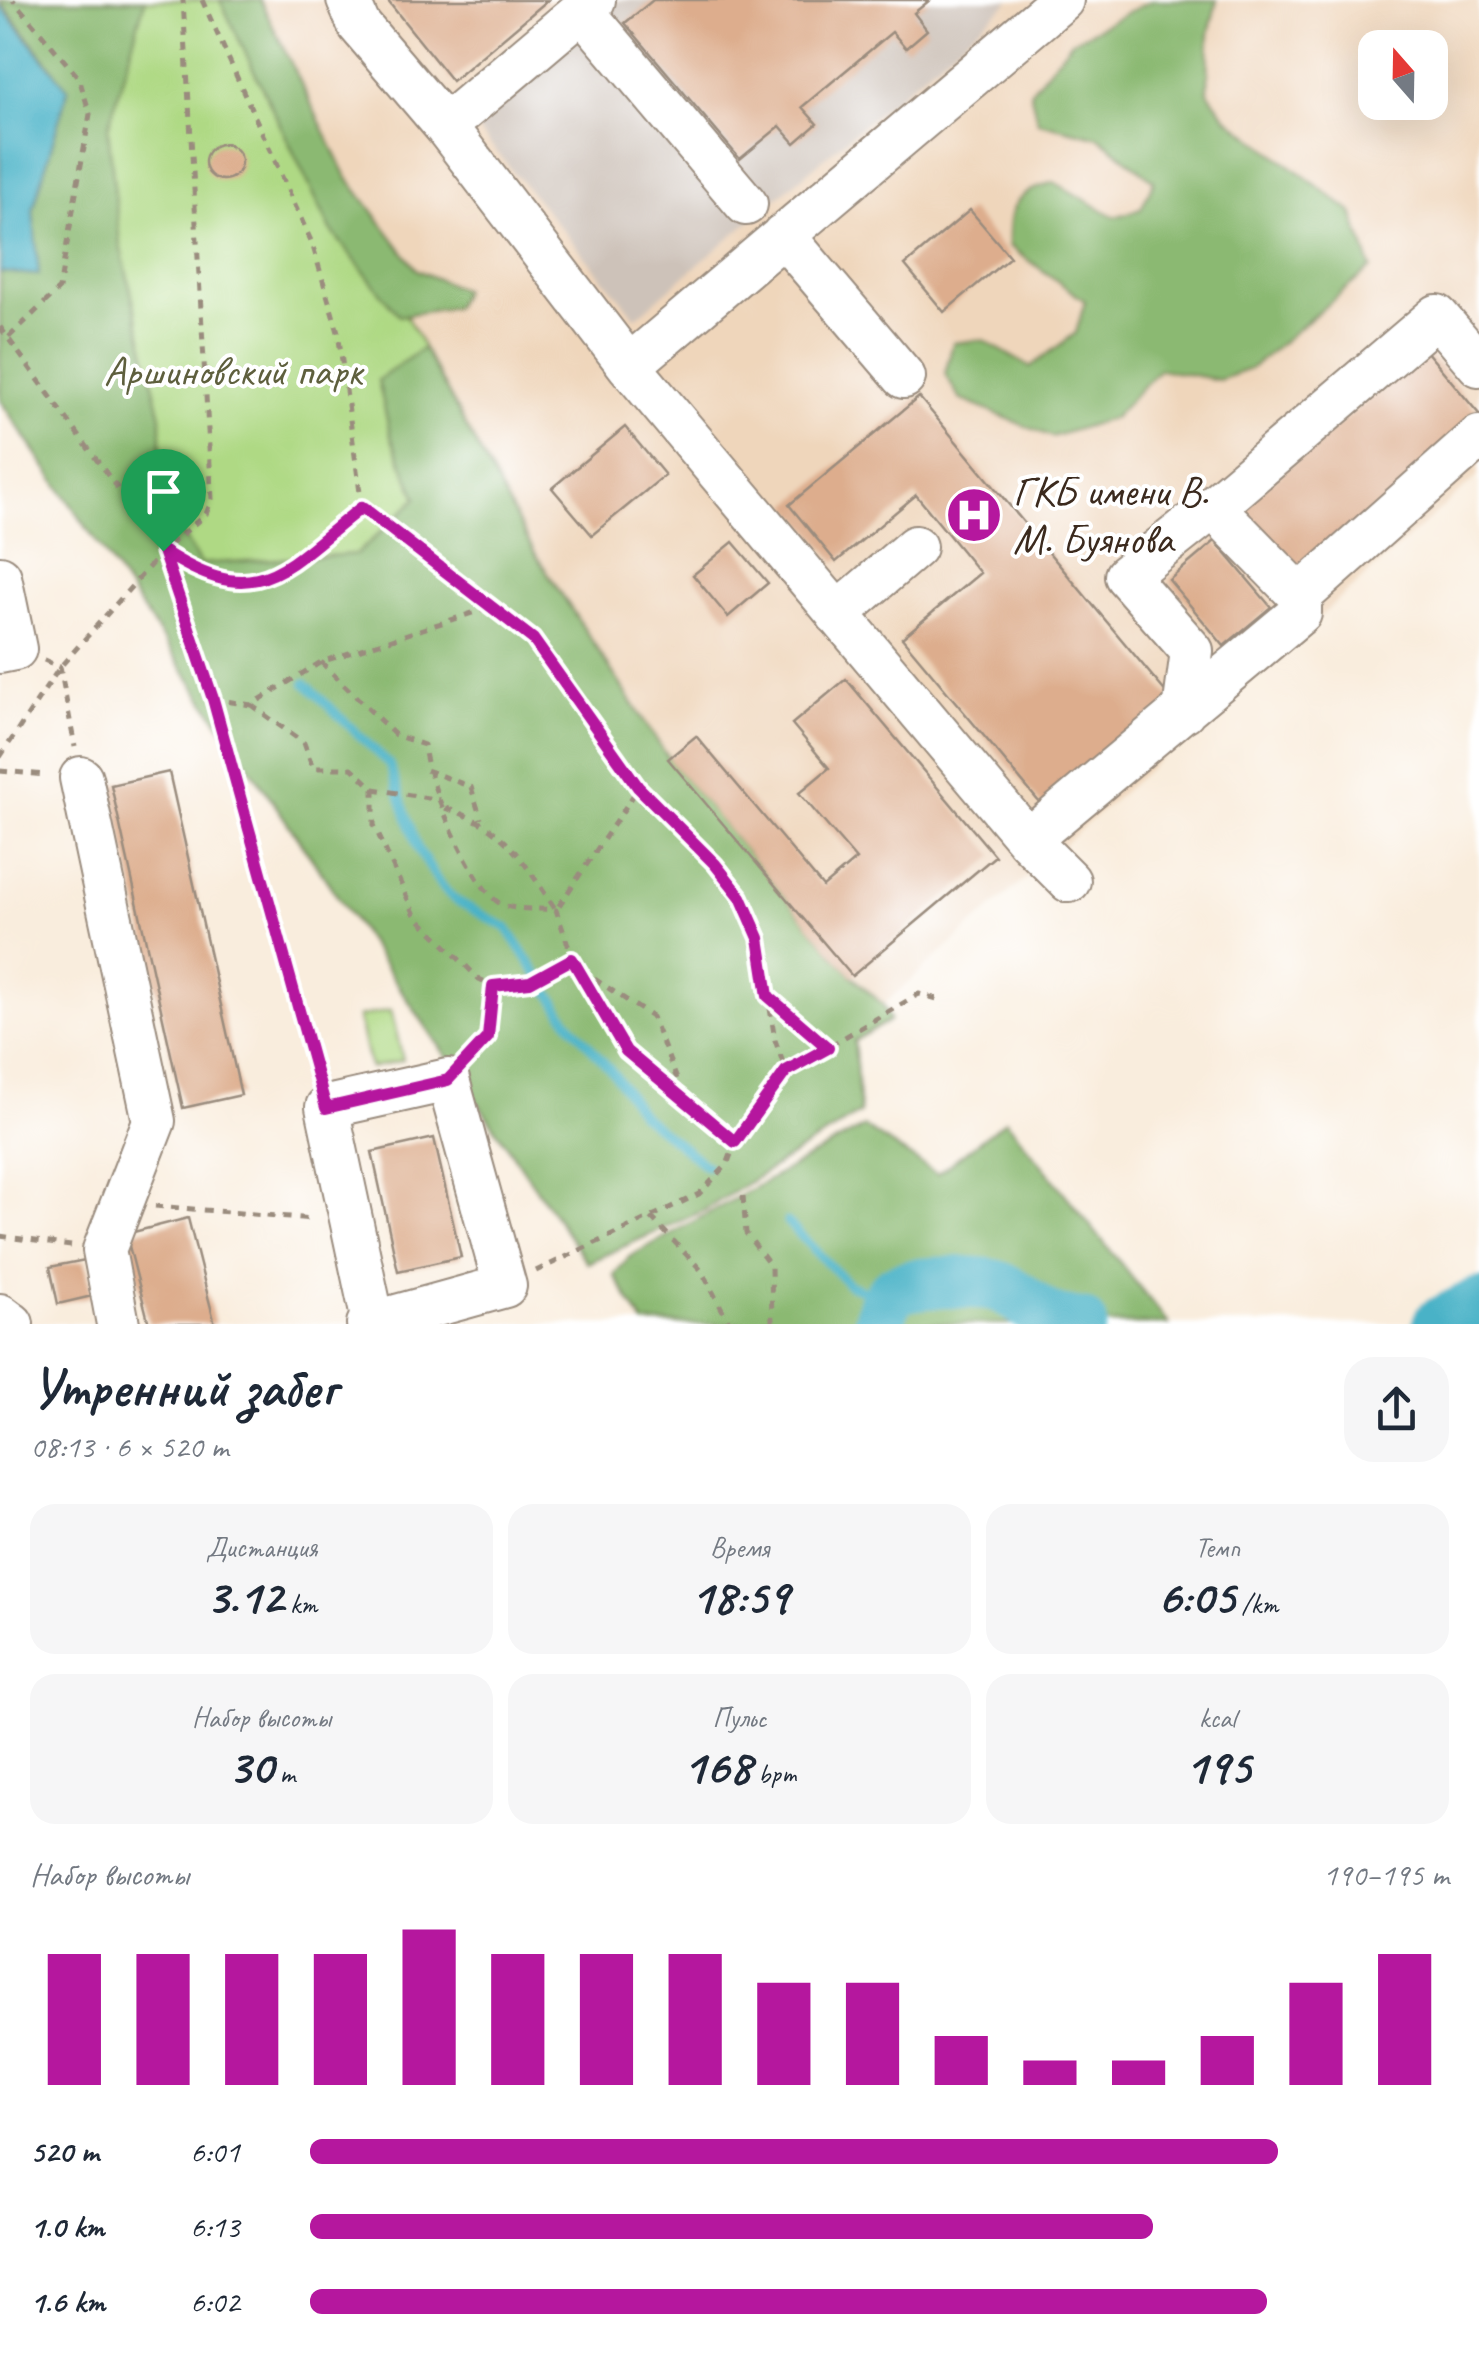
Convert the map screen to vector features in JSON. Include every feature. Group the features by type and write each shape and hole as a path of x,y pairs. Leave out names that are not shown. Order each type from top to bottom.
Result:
{"lane":[{"path":"348,0 359,25 445,126 629,366 1028,840 1068,881"},
{"path":"629,366 1062,0"},
{"path":"445,126 588,5 746,204"},
{"path":"784,235 904,378"},
{"path":"1184,711 1192,651 1126,576 1213,507 1436,316 1479,365"},
{"path":"1300,596 1479,437"},
{"path":"1028,840 1300,613 1300,596 1213,507"},
{"path":"837,614 916,547"},
{"path":"0,576 7,651"},
{"path":"81,778 154,1121 104,1250 118,1324"},
{"path":"448,1080 505,1286 370,1323 326,1108 448,1080"},
{"path":"0,1315 12,1324"}],"path":[{"path":"9,337 59,289 90,114 78,78 13,0"},
{"path":"0,757 60,667 163,551 206,514 212,498 183,0"},
{"path":"202,0 312,242 338,332 362,507 533,639 638,787 715,864 741,897 759,938 786,1071"},
{"path":"0,327 163,551 213,699 326,1108"},
{"path":"163,551 198,574 226,583 253,580 280,572 362,507"},
{"path":"251,705 321,662 494,606"},
{"path":"7,651 60,667"},
{"path":"321,662 395,735 424,745 426,770 446,808 472,876 502,904 556,910"},
{"path":"0,771 81,778 60,667"},
{"path":"213,699 251,705 304,743 314,768 352,768 374,789 441,800"},
{"path":"426,770 470,787 481,819"},
{"path":"556,910 638,787"},
{"path":"374,789 374,825 415,915 480,978 493,986 530,982 572,959"},
{"path":"446,808 481,819 509,841 556,910 572,959 626,1051 735,1142"},
{"path":"578,968 652,1017 686,1102"},
{"path":"448,1080 488,1037 493,986"},
{"path":"505,1286 699,1194 716,1181 735,1142 786,1071 918,994 940,1000"},
{"path":"768,996 828,1048"},
{"path":"742,1196 746,1233 771,1267 772,1324"},
{"path":"122,1203 351,1222"},
{"path":"651,1217 701,1270 730,1324"},
{"path":"0,1236 104,1250"}],"shaded area":[{"name":"ГКБ имени В. М. Буянова","path":"235,0 1479,0 1479,475 883,1005 852,976 668,759 536,555"},
{"path":"618,0 1011,0 636,317 472,123"}],"green space":[{"name":"Аршиновский парк","path":"0,0 235,0 536,555 669,759 852,976 883,1005 890,1020 854,1041 860,1113 703,1211 587,1263 0,400"},
{"path":"0,0 145,0 108,128 120,245 161,417 161,499 200,564 357,554 417,498 391,437 378,380 423,348 536,555 668,758 852,976 883,1005 890,1020 854,1041 860,1113 703,1211 587,1263 0,400 0,272 39,275 33,210 68,89"},
{"path":"220,0 260,0 347,177 417,270 463,290 454,307 399,316 331,230"},
{"path":"1152,0 1217,0 1209,34 1208,92 1226,117 1353,213 1371,268 1250,369 1219,380 1159,369 1113,418 1052,437 960,399 945,374 953,343 983,340 1030,367 1076,333 1085,301 1009,246 1010,221 1016,203 1030,191 1054,182 1115,217 1141,209 1154,181 1099,137 1038,122 1030,92 1072,41"},
{"path":"391,1010 403,1060 370,1068 358,1017"},
{"path":"1006,1120 1169,1324 644,1324 614,1275 629,1257 864,1127 937,1174"}],"water":[{"path":"0,5 68,89 33,210 39,275 0,272"}],"building":[{"path":"387,0 548,0 452,81"},
{"path":"653,0 930,0 914,13 927,30 906,48 892,32 802,107 817,124 795,143 780,126 740,159 625,23"},
{"path":"223,144 236,149 241,162 236,175 223,180 210,175 205,162 210,149"},
{"path":"970,210 1010,257 944,312 905,265"},
{"path":"1426,351 1479,414 1479,429 1303,577 1243,506"},
{"path":"919,397 1178,707 1050,815 902,638 980,573 916,495 836,562 789,505"},
{"path":"625,427 665,475 592,535 552,488"},
{"path":"1215,541 1271,607 1224,646 1169,580"},
{"path":"733,542 768,583 728,617 693,575"},
{"path":"846,679 995,856 852,976 668,759 696,736 823,887 856,859 799,793 829,768 792,724"},
{"path":"169,772 241,1095 183,1108 111,785"},
{"path":"434,1138 461,1257 398,1271 372,1152"},
{"path":"188,1218 215,1324 149,1324 126,1234"},
{"path":"85,1260 92,1296 58,1304 50,1267"}],"waterway":[{"path":"305,683 389,764 418,849 440,885 455,900 507,928 569,1022 614,1074 641,1114 706,1166"},
{"path":"787,1222 849,1285 875,1295 882,1306"},
{"path":"879,1324 886,1301 896,1290 945,1282 997,1286 1043,1315 1081,1324"},
{"path":"1438,1324 1479,1303"}],"place":[{"name":"ГКБ имени В. М. Буянова","path":"974,515"}],"route":[{"path":"362,507 533,639 638,787 715,864 741,897 759,938 768,996 828,1048 786,1071 735,1142 626,1051 572,959 530,982 493,986 488,1037 448,1080 326,1108 213,699 163,551 198,574 226,583 253,580 280,572 362,507"}]}
